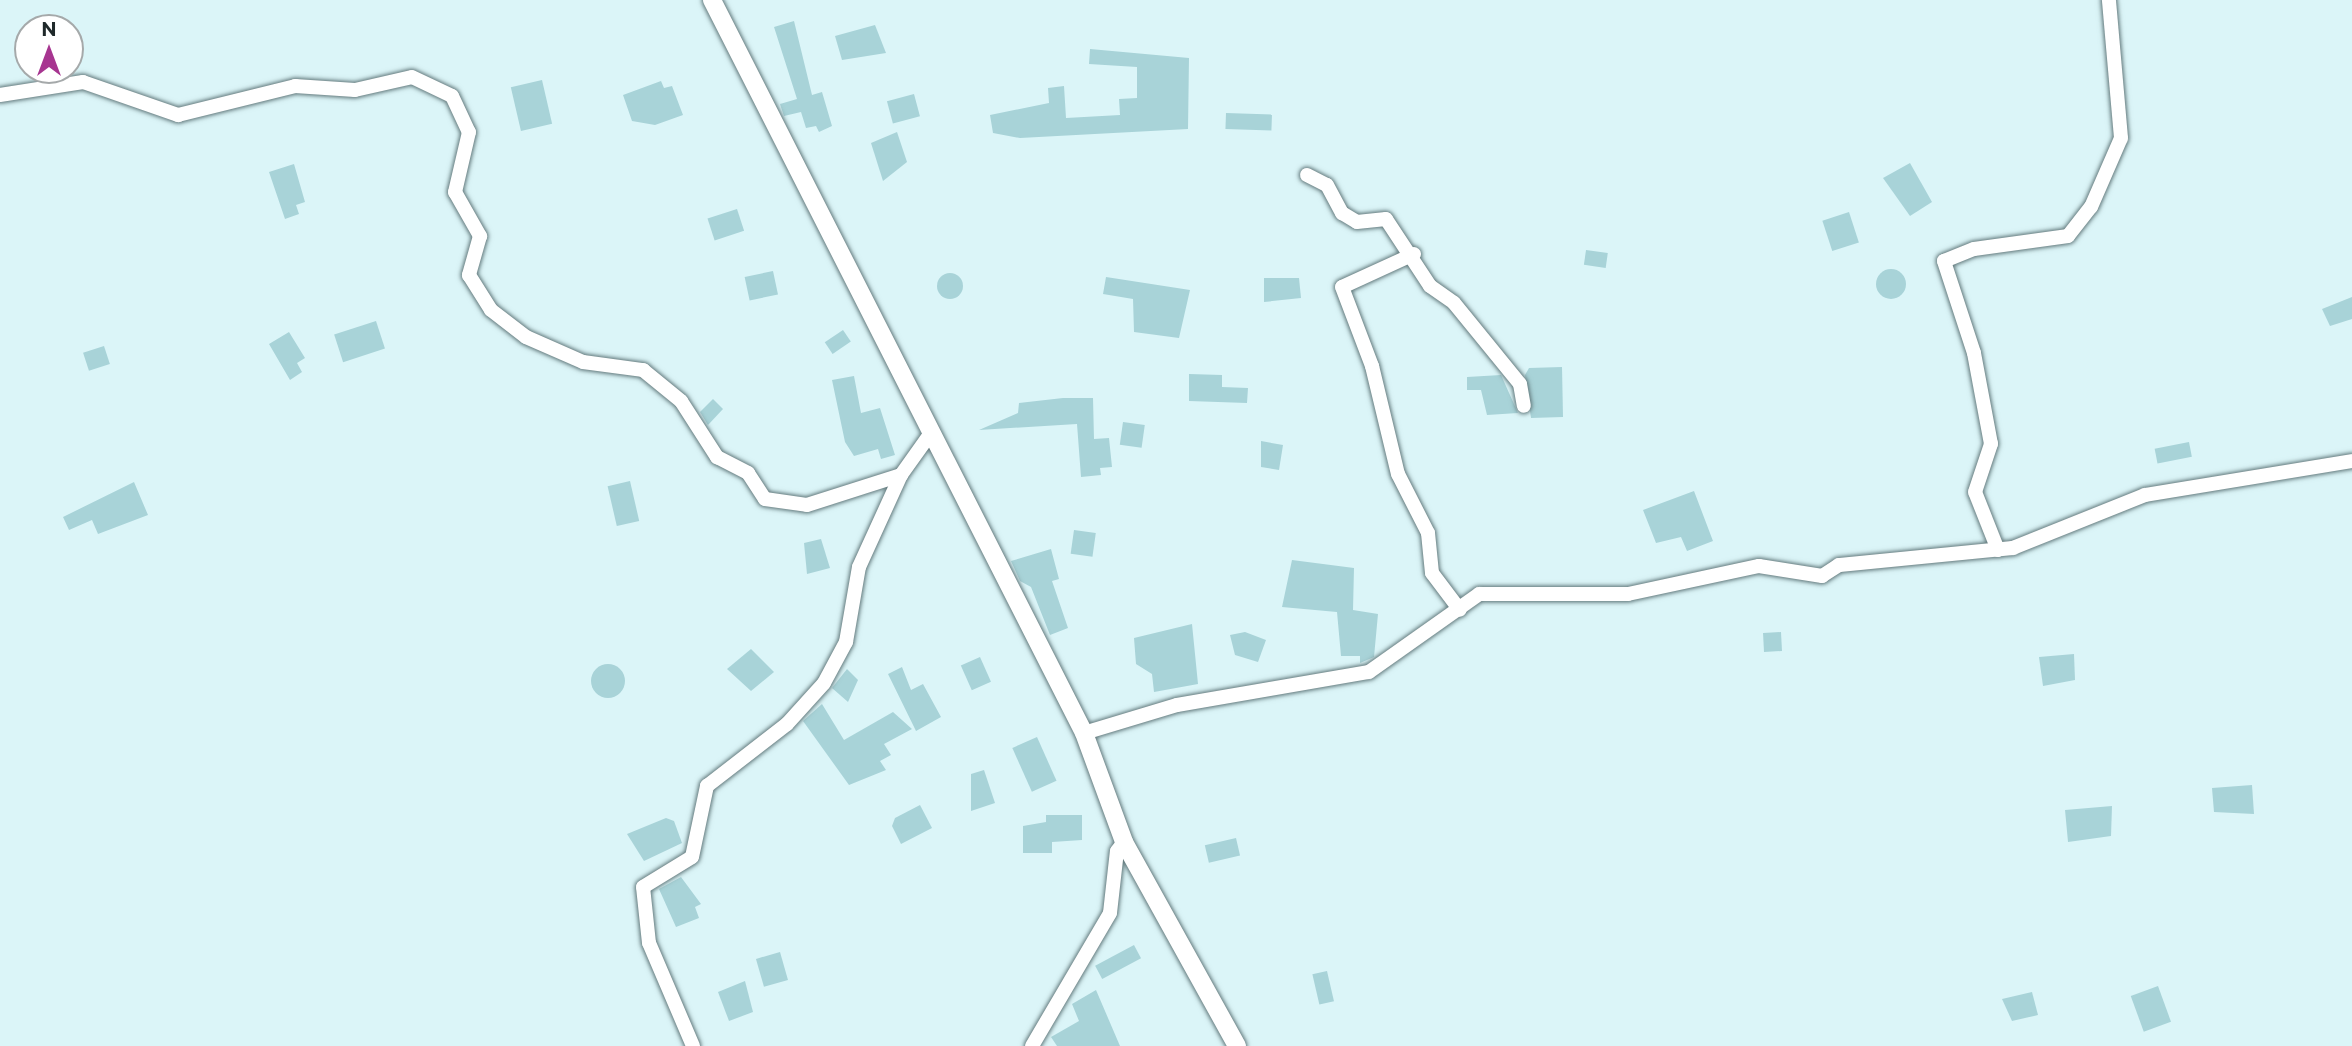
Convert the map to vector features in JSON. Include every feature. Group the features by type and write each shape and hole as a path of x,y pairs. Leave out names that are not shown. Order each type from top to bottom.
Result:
{"street":[{"path":"712,0 1084,733 1124,842 1237,1046"},
{"path":"1998,550 1975,492 1991,444 1989,431 1974,353 1944,261 1974,249 2068,236 2091,207 2122,138 2109,0"},
{"path":"0,95 83,82 178,115 295,86 355,90 412,77 452,96 469,132 455,192 480,236 469,275 491,310 526,337 583,362 643,370 681,401 718,457 748,473 765,499 807,505 901,475"},
{"path":"1307,175 1327,185 1342,213 1357,222 1386,219 1414,254 1430,286 1454,303 1520,384 1524,406"},
{"path":"1414,254 1342,287 1367,349 1398,474 1428,533 1432,573 1460,610"},
{"path":"693,1046 649,943 643,887 692,857 707,786 787,724 824,683 846,642 859,567 901,475 931,433"},
{"path":"1084,733 1190,702 1347,680 1369,672 1479,594 1628,594 1759,566 1822,576 1839,565 1998,550 2145,495 2352,461"},
{"path":"1032,1046 1110,913 1117,850 1124,842"}],"building":[{"path":"794,21 812,95 822,92 832,126 819,132 816,126 806,128 801,112 784,116 780,104 797,99 774,27"},
{"path":"875,25 886,53 842,60 835,36"},
{"path":"1090,49 1189,58 1188,129 1020,138 993,133 990,115 1049,103 1048,88 1064,86 1066,118 1120,115 1119,99 1137,98 1137,67 1089,64"},
{"path":"542,80 552,124 521,131 511,87"},
{"path":"661,81 664,88 672,86 683,115 655,125 632,121 623,95"},
{"path":"914,94 920,116 893,123 887,101"},
{"path":"1226,113 1272,115 1271,131 1225,129"},
{"path":"897,132 907,162 883,181 871,143"},
{"path":"1910,163 1932,202 1910,216 1883,178"},
{"path":"294,164 305,202 296,205 299,214 285,219 269,172"},
{"path":"737,209 744,231 715,240 708,219"},
{"path":"1849,212 1859,242 1832,251 1822,221"},
{"path":"1586,250 1608,253 1606,268 1584,265"},
{"path":"1891,269 1897,270 1905,278 1905,290 1897,298 1891,299 1885,298 1877,290 1876,284 1877,278 1885,270"},
{"path":"773,271 778,294 750,301 745,277"},
{"path":"950,273 959,277 963,286 959,295 950,299 941,295 937,286 941,277"},
{"path":"1106,277 1190,290 1179,338 1134,332 1133,299 1103,294"},
{"path":"1264,278 1299,278 1301,298 1264,302"},
{"path":"2352,297 2352,319 2330,326 2322,309"},
{"path":"376,321 385,349 343,362 334,335"},
{"path":"843,330 851,342 833,354 825,342"},
{"path":"289,332 305,358 297,363 302,372 290,380 269,344"},
{"path":"104,346 110,364 89,371 83,353"},
{"path":"1562,367 1563,417 1531,418 1525,375 1529,368"},
{"path":"1189,374 1222,375 1222,387 1248,388 1247,403 1189,401"},
{"path":"1501,375 1518,413 1487,415 1481,390 1467,390 1467,377"},
{"path":"854,376 861,413 880,408 895,455 881,459 878,449 854,456 845,442 832,380"},
{"path":"1093,398 1094,439 1109,438 1112,467 1100,468 1101,475 1081,477 1077,424 979,430 1018,413 1019,403"},
{"path":"713,399 723,409 708,425 700,412"},
{"path":"1123,422 1145,425 1142,448 1120,445"},
{"path":"1261,441 1283,445 1279,470 1261,467"},
{"path":"2189,442 2192,457 2158,463 2155,449"},
{"path":"630,481 639,521 617,526 608,486"},
{"path":"134,482 148,515 98,534 92,520 69,530 63,517"},
{"path":"1694,491 1713,541 1687,551 1681,537 1656,543 1643,510"},
{"path":"1074,530 1096,533 1092,557 1071,554"},
{"path":"821,539 830,568 807,574 804,543"},
{"path":"1051,549 1059,579 1052,581 1068,628 1050,635 1031,587 1020,581 1011,561"},
{"path":"1292,560 1354,568 1353,610 1378,614 1374,657 1360,663 1360,656 1341,656 1337,612 1282,607"},
{"path":"1192,624 1198,684 1154,692 1152,674 1136,664 1134,638"},
{"path":"1245,632 1266,640 1258,662 1235,655 1230,635"},
{"path":"1781,632 1782,651 1764,652 1763,633"},
{"path":"751,649 774,672 751,691 727,669"},
{"path":"2074,654 2075,680 2043,686 2039,657"},
{"path":"980,657 991,682 972,690 961,666"},
{"path":"608,664 620,669 625,681 620,693 608,698 596,693 591,681 596,669"},
{"path":"902,667 911,690 923,684 941,717 916,731 888,674"},
{"path":"847,669 858,680 848,702 832,688"},
{"path":"822,704 844,740 893,712 912,729 884,744 891,755 880,761 886,770 849,785 803,721"},
{"path":"1037,737 1057,781 1032,792 1012,748"},
{"path":"984,770 995,803 971,811 971,774"},
{"path":"2252,785 2254,814 2214,812 2212,788"},
{"path":"920,805 932,828 901,844 892,826 895,818"},
{"path":"2112,806 2111,836 2068,842 2065,810"},
{"path":"1046,815 1082,815 1082,840 1052,842 1052,853 1023,853 1023,826 1046,822"},
{"path":"666,818 674,821 682,843 644,861 627,834"},
{"path":"1236,838 1240,856 1209,863 1205,845"},
{"path":"681,877 701,904 695,907 699,918 676,927 659,889"},
{"path":"1134,945 1141,958 1102,979 1095,966"},
{"path":"780,952 788,980 764,987 756,959"},
{"path":"1327,971 1334,1001 1319,1005 1312,974"},
{"path":"745,981 753,1012 729,1021 718,992"},
{"path":"2158,986 2171,1022 2144,1032 2131,996"},
{"path":"1096,990 1120,1046 1057,1046 1051,1037 1079,1021 1072,1004"},
{"path":"2032,992 2038,1015 2012,1021 2002,999"}]}
